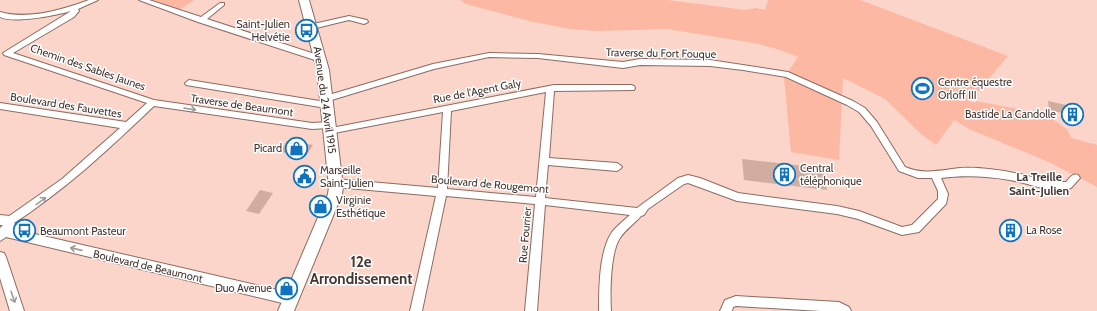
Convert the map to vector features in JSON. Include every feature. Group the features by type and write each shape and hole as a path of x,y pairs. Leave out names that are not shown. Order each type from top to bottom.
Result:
{"main road":[{"name":"Avenue du 24 Avril 1915","path":"289,305 335,194 336,183 321,60 304,0"}],"street":[{"path":"0,14 5,17 22,17 54,13 75,9 95,0"},
{"path":"142,0 321,60"},
{"path":"201,20 222,4"},
{"name":"Chemin des Sables Jaunes","path":"7,53 71,15 75,9"},
{"path":"312,27 349,18 364,22"},
{"path":"0,59 7,53"},
{"name":"Chemin des Sables Jaunes","path":"3,228 48,195 96,156 152,103 150,101 7,53"},
{"name":"Traverse du Fort Fouque","path":"326,102 433,67 489,55 538,56 623,65 640,62 710,63 788,75 850,102 862,110 874,124 902,169 906,172 935,176 970,171 1035,181 1052,186 1068,185 1075,178"},
{"path":"189,83 326,102"},
{"name":"Rue de l'Agent Galy","path":"329,128 550,89 631,88"},
{"name":"Rue Fourrier","path":"531,311 550,89"},
{"name":"Traverse de Beaumont","path":"152,103 329,128"},
{"name":"Boulevard des Fauvettes","path":"0,106 128,126"},
{"path":"416,311 442,192 447,108"},
{"path":"543,161 617,167"},
{"path":"605,311 604,290 611,246 616,235 641,212 645,206 681,181 688,179 697,180 736,197 837,210 859,215 902,231 910,231 920,225 943,201 944,196 935,176"},
{"name":"Boulevard de Rougemont","path":"336,183 540,201 641,212"},
{"name":"Boulevard de Beaumont","path":"3,228 289,305"},
{"path":"0,257 3,277 17,311"},
{"path":"726,311 727,305 730,302 736,301 839,307 844,311"}],"shaded area":[{"path":"149,0 194,0 179,10"},
{"path":"460,0 667,0 746,10 755,8 765,10 768,0 860,0 1008,56 970,101 1045,114 1067,129 1071,138 1097,145 1097,187 1049,162 969,129 954,120 936,145 921,134 885,99 843,78 839,160 791,152 784,78 798,57 774,48 754,43 667,29 596,31 570,29 529,21 466,4"}],"building":[{"name":"Bastide La Candolle","path":"1048,101 1080,108 1082,121 1063,115 1062,113 1049,110"},
{"name":"Picard","path":"287,141 313,145 306,156 280,152"},
{"name":"Central téléphonique","path":"742,159 823,168 827,190 744,180"},
{"path":"260,190 273,193 259,214 246,211"},
{"name":"La Rose","path":"1012,223 1022,233 1009,237 999,227"}],"place":[{"name":"Saint-Julien Helvétie","path":"306,30"},
{"name":"Centre équestre Orloff III","path":"922,88"},
{"name":"Bastide La Candolle","path":"1072,114"},
{"name":"Picard","path":"297,148"},
{"name":"Central téléphonique","path":"784,174"},
{"name":"Marseille Saint-Julien","path":"304,176"},
{"name":"Virginie Esthétique","path":"321,206"},
{"name":"La Rose","path":"1010,230"},
{"name":"Beaumont Pasteur","path":"24,231"},
{"name":"Duo Avenue","path":"287,288"}],"district":[{"name":"La Treille Saint-Julien","path":"1039,184"},
{"name":"12e Arrondissement","path":"361,270"}]}
